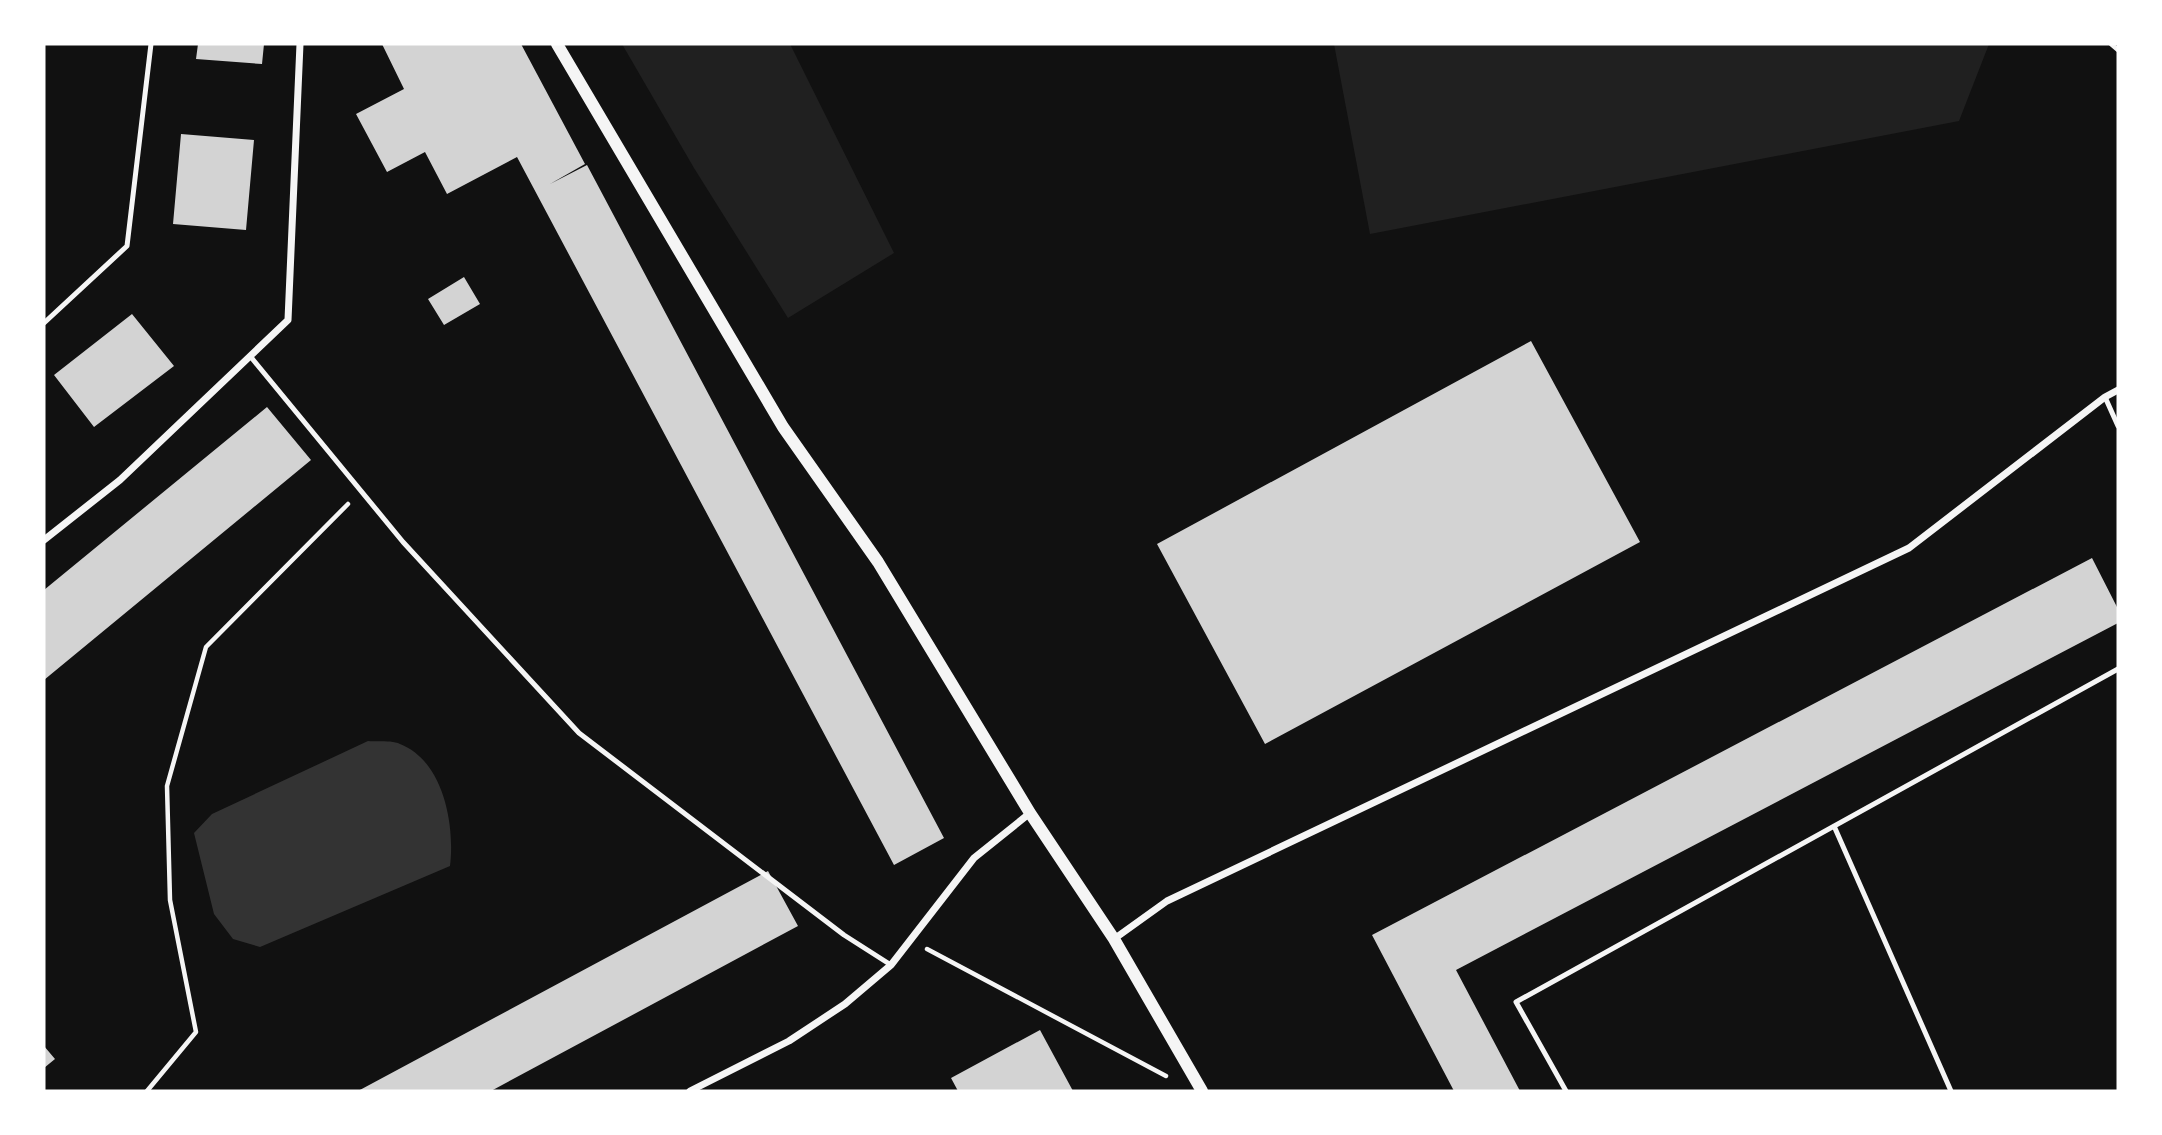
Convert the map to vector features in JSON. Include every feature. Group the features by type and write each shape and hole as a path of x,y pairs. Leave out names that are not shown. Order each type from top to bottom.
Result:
{"street":[{"path":"44,540 120,480 288,320 300,44"},
{"path":"557,44 783,427 878,562 1030,813 1114,939 1202,1091"},
{"path":"1114,939 1167,901 1909,548 2105,397 2118,390"},
{"path":"690,1091 789,1041 845,1004 891,965 974,858 1030,813"}],"lane":[{"path":"44,323 127,246 151,44"},
{"path":"250,356 403,542 579,733 844,935 891,965"},
{"path":"2105,397 2118,426"},
{"path":"1566,1091 1516,1002 2118,669"},
{"path":"1834,826 1951,1091"}],"path":[{"path":"2111,44 2118,50"},
{"path":"147,1091 196,1032 170,900 167,786 205,647 361,491"},
{"path":"910,940 1170,1078"}],"shaded area":[{"path":"622,44 790,44 894,253 788,318 694,168"},
{"path":"1334,44 1989,44 1959,121 1370,234"},
{"path":"368,741 400,744 415,752 427,765 443,796 448,814 450,866 260,947 233,939 214,914 194,833 212,814"}],"building":[{"path":"198,44 264,44 262,64 196,59"},
{"path":"382,44 521,44 585,164 550,184 587,165 944,838 894,865 517,157 447,194 425,152 387,172 356,114 404,89"},
{"path":"181,134 254,140 246,230 173,224"},
{"path":"464,277 480,304 444,325 428,299"},
{"path":"132,314 174,366 94,427 54,375"},
{"path":"1531,341 1640,542 1265,744 1157,544"},
{"path":"267,407 311,460 44,680 44,590"},
{"path":"2092,558 2118,609 2118,623 1456,970 1520,1091 1454,1091 1372,935"},
{"path":"768,871 798,926 491,1091 358,1091"},
{"path":"1040,1030 1073,1091 958,1091 951,1078"},
{"path":"44,1046 55,1059 44,1068"}]}
